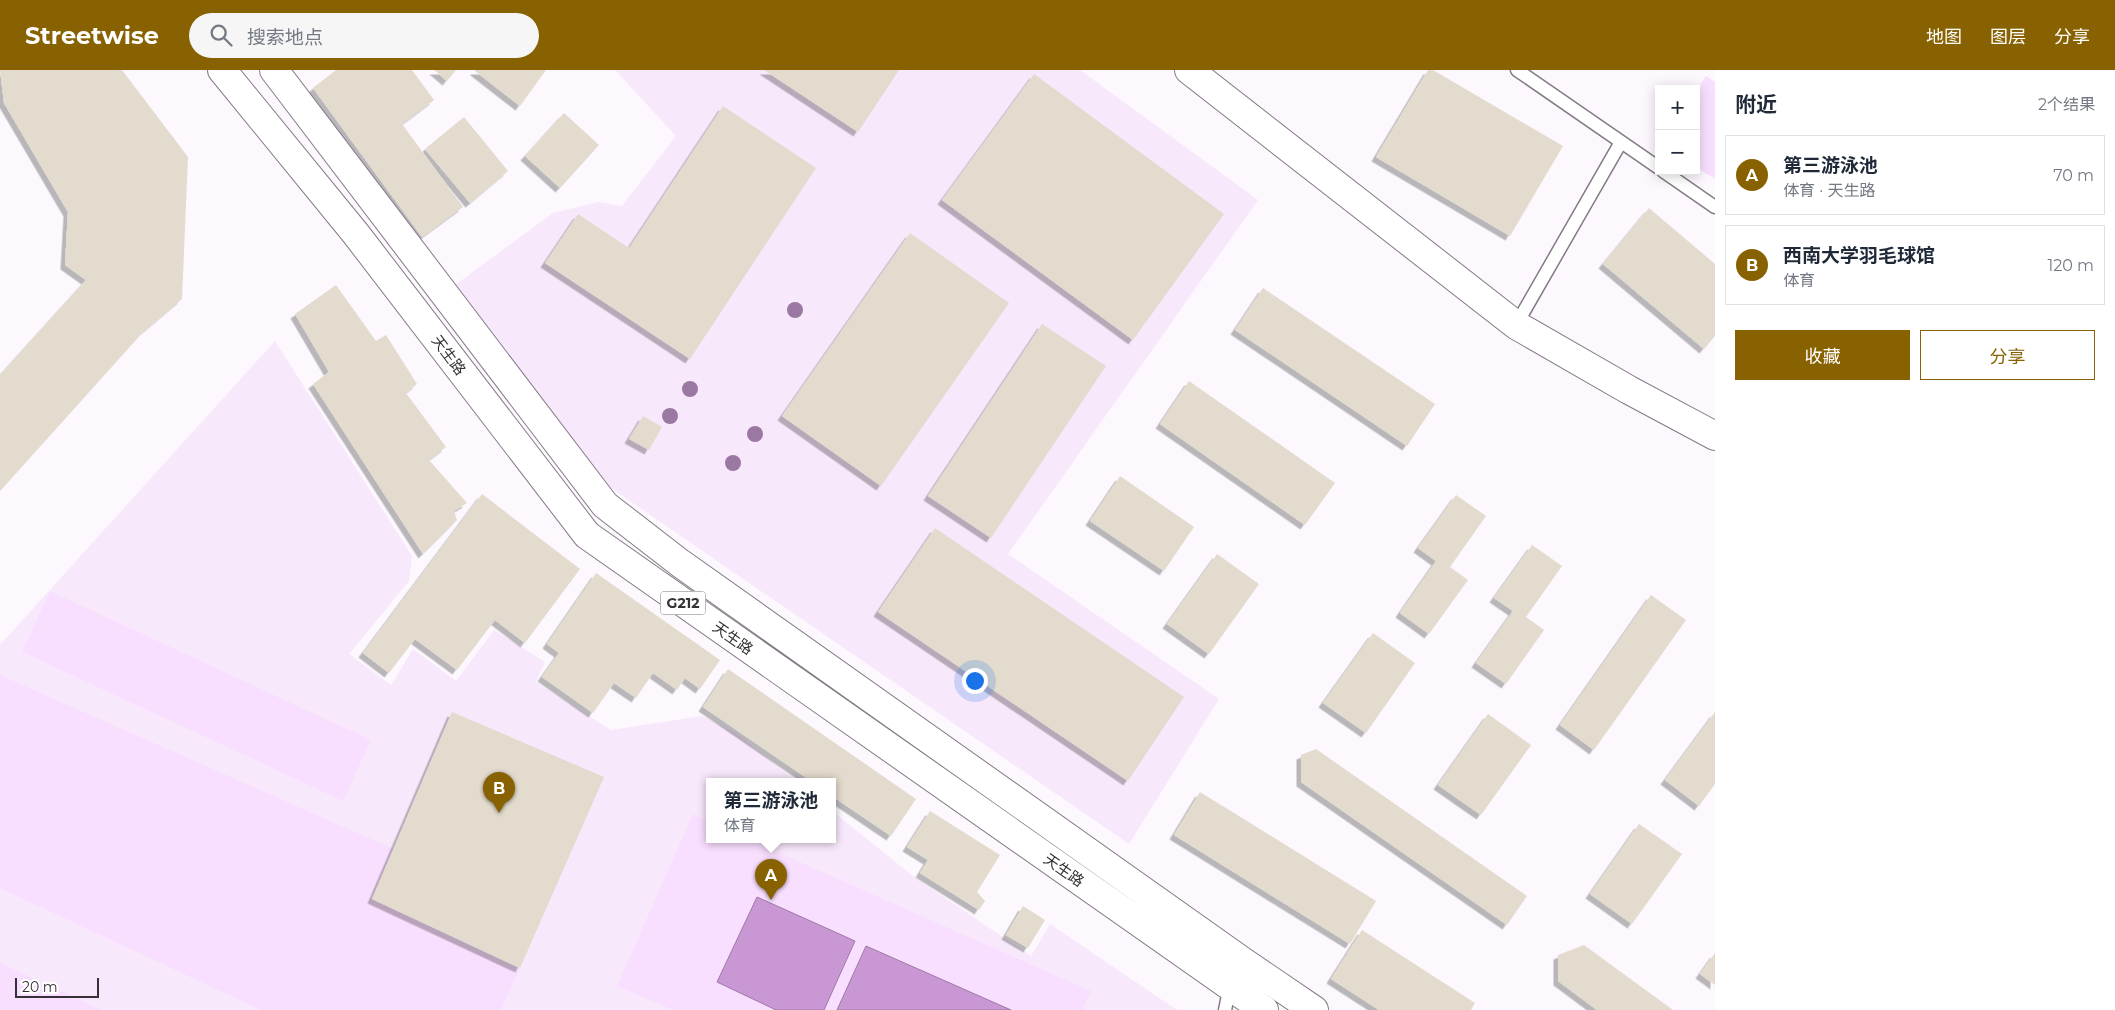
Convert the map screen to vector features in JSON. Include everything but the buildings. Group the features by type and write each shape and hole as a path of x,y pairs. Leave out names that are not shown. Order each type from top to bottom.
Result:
{"main road":[{"name":"天生路","path":"222,70 356,234 586,535 1234,981 1312,1009"},
{"name":"天生路","path":"274,70 605,505 1234,981 1264,1010"},
{"path":"1189,70 1516,324 1629,390 1715,436"}],"lane":[{"path":"1517,70 1655,165"},
{"path":"1516,324 1621,142"},
{"path":"1669,175 1715,207"}],"shaded area":[{"path":"615,70 1080,70 1258,200 1008,554 1219,699 1129,844 611,488 520,389 451,288 553,213 598,202 622,206 676,136"},
{"path":"1706,76 1715,82 1715,179 1700,170 1700,85"},
{"path":"275,341 412,556 409,581 349,654 391,685 413,649 456,681 494,630 545,662 536,682 611,730 702,716 736,733 792,778 706,778 706,843 836,843 836,814 913,876 1031,956 1050,924 1177,1010 0,1010 0,645"},
{"path":"50,591 371,740 343,801 22,652"},
{"path":"0,675 394,849 373,899 520,968 501,1010 261,1010 0,888"},
{"path":"693,814 706,820 706,843 757,843 1091,991 1082,1010 673,1010 617,986"},
{"path":"757,897 855,941 824,1010 776,1010 717,982"},
{"path":"866,946 1011,1010 837,1010"},
{"path":"0,963 102,1010 0,1010"}],"place":[{"name":"西南大学羽毛球馆","path":"499,813"},
{"name":"第三游泳池","path":"771,900"}]}
